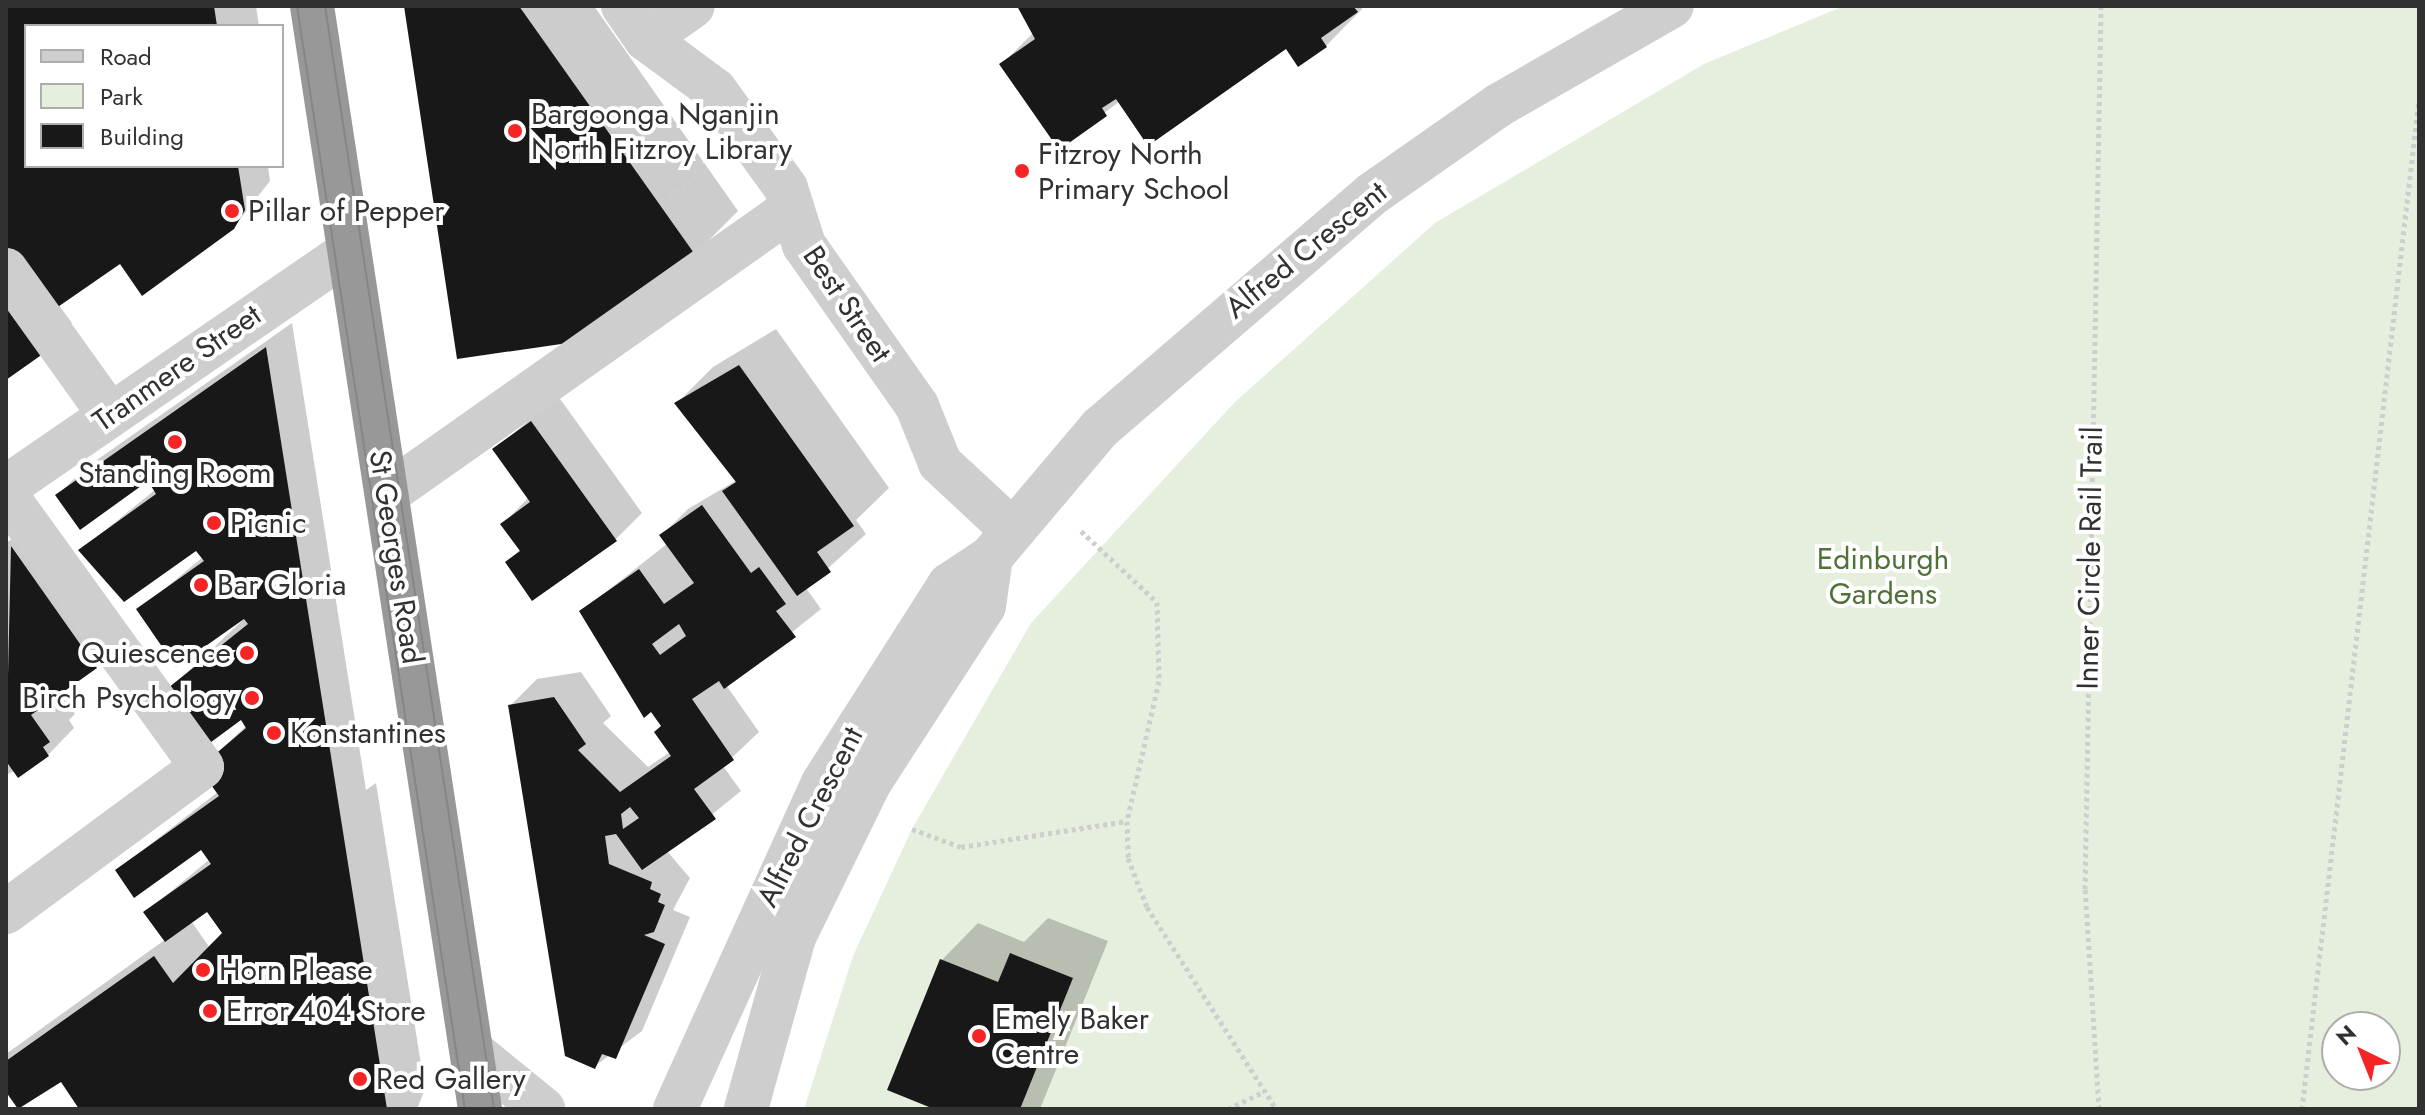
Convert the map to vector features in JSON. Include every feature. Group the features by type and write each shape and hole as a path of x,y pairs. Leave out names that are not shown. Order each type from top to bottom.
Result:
{"highway":[{"name":"St Georges Road","path":"312,6 480,1109"}],"street":[{"path":"634,23 693,6"},
{"name":"Alfred Crescent","path":"675,1109 830,770 933,606 1229,311 1372,194 1499,105 1672,6"},
{"name":"Best Street","path":"634,23 715,90 789,198 804,245 917,406 940,463 1013,528"},
{"path":"387,494 789,198"},
{"name":"Tranmere Street","path":"6,487 349,251"},
{"path":"6,270 109,414"},
{"path":"6,495 202,767 6,912"},
{"name":"Alfred Crescent","path":"746,1109 773,998 803,916 870,782 984,606 1013,528"},
{"path":"653,1109 703,1049"},
{"path":"472,1051 543,1109"}],"path":[{"name":"Inner Circle Rail Trail","path":"2099,1109 2085,889 2101,6"},
{"path":"2302,1109 2419,100"},
{"path":"669,196 714,165"},
{"path":"1013,528 1157,602 1159,681 1127,821 1128,858 1147,907 1276,1109"},
{"path":"912,829 961,847 1127,821"},
{"path":"1228,1109 1263,1092"}],"green space":[{"name":"Edinburgh Gardens","path":"1844,6 2419,6 2419,1109 804,1109 853,956 912,829 1031,623 1235,402 1435,223 1704,64"}],"building":[{"path":"6,6 214,6 217,24 24,24 24,168 238,168 245,210 234,229 142,296 120,264 52,311 6,245"},
{"name":"Bargoonga Nganjin North Fitzroy Library","path":"404,6 519,6 696,256 575,342 457,359"},
{"path":"1017,6 1353,6 1358,12 1321,38 1327,47 1298,67 1286,49 1148,146 1116,99 1102,108 1107,116 1059,150 999,64 1035,39"},
{"path":"6,294 47,351 6,380"},
{"path":"266,347 387,1109 79,1109 61,1082 18,1109 6,1092 6,1061 154,956 173,983 222,933 207,912 165,942 143,912 211,864 201,850 134,898 115,870 219,796 199,768 246,728 241,720 203,748 158,696 248,624 244,619 176,667 136,609 204,561 196,551 124,602 78,550 156,494 148,481 80,530 55,495"},
{"path":"739,365 854,526 817,552 831,572 797,596 722,491 736,482 674,403"},
{"path":"531,421 617,541 532,601 505,562 520,551 500,524 530,502 492,449"},
{"path":"702,505 751,573 759,567 786,604 776,611 796,637 724,689 719,681 692,699 734,760 694,789 716,819 642,870 616,834 605,836 609,864 652,882 650,889 661,894 658,902 665,905 654,932 644,935 665,944 616,1059 602,1054 595,1069 565,1056 508,705 554,697 586,744 578,750 620,792 671,756 654,732 661,726 651,712 644,718 579,611 639,569 664,604 694,583 659,535","holes":["679,624 686,636 660,655 652,644","630,807 639,818 623,829 621,814"]},
{"path":"11,546 97,668 31,715 50,742 43,747 49,756 18,778 6,761"},
{"name":"Emely Baker Centre","path":"1010,953 1073,978 1020,1109 934,1109 887,1090 940,959 998,982"}],"tram line":[{"path":"297,6 465,1109"},
{"path":"325,6 494,1109"}],"place":[{"name":"Bargoonga Nganjin North Fitzroy Library","path":"515,131"},
{"name":"Fitzroy North Primary School","path":"1022,171"},
{"name":"Pillar of Pepper","path":"232,211"},
{"name":"Standing Room","path":"175,442"},
{"name":"Picnic","path":"214,523"},
{"name":"Bar Gloria","path":"201,585"},
{"name":"Quiescence","path":"247,653"},
{"name":"Birch Psychology","path":"252,698"},
{"name":"Konstantines","path":"274,733"},
{"name":"Horn Please","path":"203,970"},
{"name":"Error 404 Store","path":"210,1011"},
{"name":"Emely Baker Centre","path":"979,1036"},
{"name":"Red Gallery","path":"360,1079"}]}
